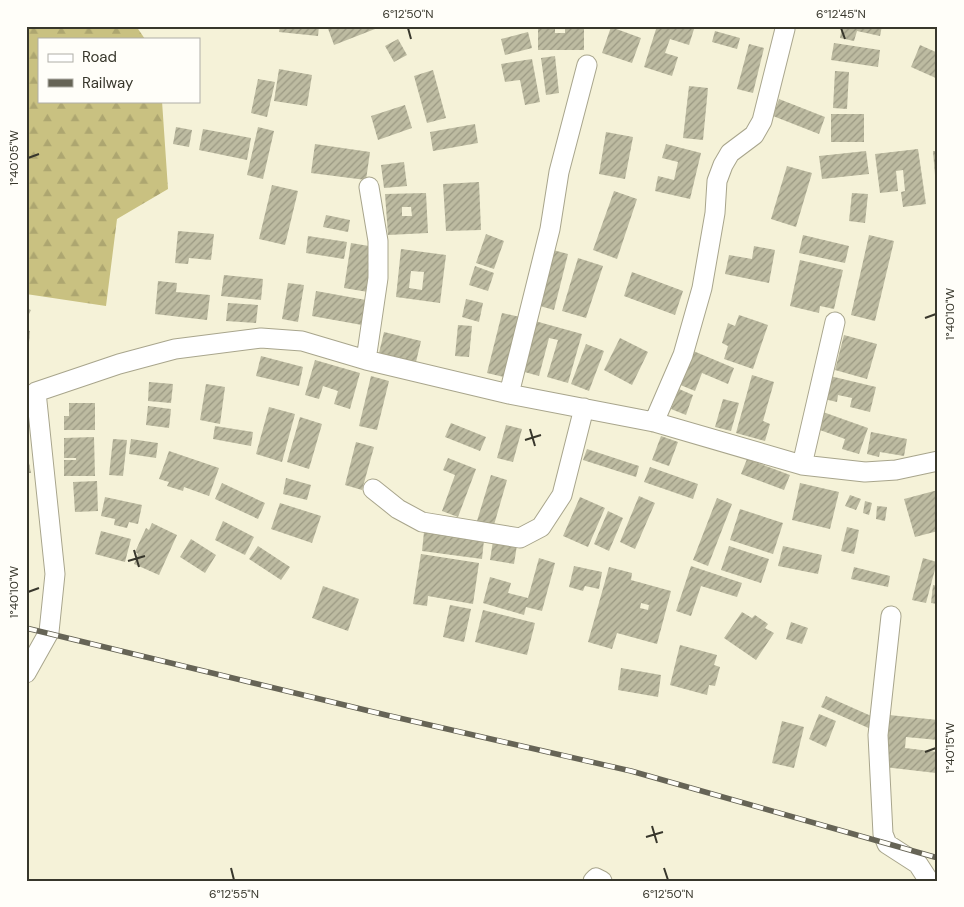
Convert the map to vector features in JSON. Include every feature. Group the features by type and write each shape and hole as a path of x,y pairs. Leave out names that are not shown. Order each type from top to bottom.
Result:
{"street":[{"path":"654,422 683,355 702,288 715,213 717,181 723,164 730,153 754,135 762,121 785,29"},
{"path":"510,394 550,228 559,172 587,65"},
{"path":"366,360 378,278 378,250 369,187"},
{"path":"802,465 835,322"},
{"path":"26,673 49,632 55,574 31,396 119,364 175,349 240,339 261,338 302,341 366,360 510,394 654,422 802,465 865,472 896,470 938,461"},
{"path":"373,489 398,509 422,522 520,538 541,526 562,494 584,408"},
{"path":"891,616 878,735 883,834 887,844 918,864 929,881"},
{"path":"593,881 596,878 602,881"}],"green space":[{"path":"26,26 136,26 144,38 38,38 38,102 162,102 168,189 117,219 106,306 26,294"}],"building":[{"path":"280,26 319,26 318,36 279,32"},
{"path":"327,26 374,26 375,29 334,45"},
{"path":"538,26 555,26 555,33 565,33 565,26 584,26 584,50 538,50"},
{"path":"657,26 686,26 694,29 689,45 670,39 665,53 678,57 672,76 644,67"},
{"path":"842,26 882,26 880,36 857,31 854,41 840,38"},
{"path":"611,27 641,38 632,63 602,53"},
{"path":"715,31 740,38 737,49 712,42"},
{"path":"528,32 532,48 505,55 501,39"},
{"path":"398,39 407,55 394,62 385,46"},
{"path":"834,43 880,50 878,67 831,60"},
{"path":"749,44 764,48 753,93 737,89"},
{"path":"920,45 938,53 938,79 911,67"},
{"path":"555,56 559,93 546,95 541,58"},
{"path":"532,59 540,102 525,105 520,80 505,82 501,64"},
{"path":"279,69 312,75 307,106 274,101"},
{"path":"433,70 446,118 427,123 414,76"},
{"path":"835,71 849,72 847,109 833,108"},
{"path":"258,79 275,82 267,117 251,113"},
{"path":"689,86 708,88 703,140 683,138"},
{"path":"779,99 825,117 819,134 773,116"},
{"path":"405,105 412,128 378,140 371,116"},
{"path":"831,114 864,114 864,142 831,142"},
{"path":"475,124 478,143 433,151 430,132"},
{"path":"176,127 192,130 189,147 173,144"},
{"path":"258,127 274,131 263,179 247,175"},
{"path":"203,129 251,138 247,160 199,150"},
{"path":"606,132 633,137 625,179 599,174"},
{"path":"315,144 370,152 366,180 311,173"},
{"path":"666,144 701,153 690,199 655,191 658,176 674,180 678,162 662,158"},
{"path":"918,149 926,204 903,207 901,192 905,191 903,170 896,171 898,191 880,193 875,154"},
{"path":"866,151 869,174 822,179 819,156"},
{"path":"933,151 938,151 938,186 936,187"},
{"path":"404,162 407,186 384,188 381,165"},
{"path":"787,166 812,173 796,227 771,219"},
{"path":"479,182 481,230 446,231 443,184"},
{"path":"272,185 298,191 285,245 259,239"},
{"path":"614,191 637,199 617,259 593,250"},
{"path":"426,193 428,233 388,235 385,194","holes":["402,207 411,207 412,216 402,216"]},
{"path":"852,193 868,194 865,223 849,221"},
{"path":"326,215 350,220 348,232 323,227"},
{"path":"178,231 214,234 211,260 189,258 188,264 175,263"},
{"path":"486,234 504,241 494,269 476,263"},
{"path":"803,235 849,246 845,263 799,253"},
{"path":"869,235 894,241 875,321 851,315"},
{"path":"308,236 347,242 344,259 306,253"},
{"path":"351,243 375,247 368,292 344,288"},
{"path":"754,246 775,250 769,283 725,274 729,255 752,259"},
{"path":"401,249 446,255 440,303 396,297","holes":["411,271 424,272 422,290 409,288"]},
{"path":"553,250 568,254 554,310 540,306"},
{"path":"578,258 603,266 586,318 562,311"},
{"path":"800,260 843,270 834,309 820,306 819,313 790,306"},
{"path":"475,266 494,273 488,291 469,285"},
{"path":"632,272 683,291 675,315 624,296"},
{"path":"224,275 263,279 261,300 221,296"},
{"path":"158,281 177,283 176,292 210,295 207,320 155,314"},
{"path":"288,283 304,285 298,322 282,319"},
{"path":"316,291 366,300 362,325 312,316"},
{"path":"466,299 483,303 479,322 462,317"},
{"path":"228,303 258,305 256,323 226,321"},
{"path":"26,308 31,310 26,320"},
{"path":"502,313 520,317 504,377 487,373"},
{"path":"739,315 768,325 753,369 724,359 728,346 722,343 728,323 735,326"},
{"path":"535,321 582,334 568,383 547,377 558,340 549,338 539,376 521,371"},
{"path":"458,325 472,326 469,357 455,356"},
{"path":"26,330 30,331 28,354 26,354"},
{"path":"384,332 421,341 416,362 379,353"},
{"path":"844,335 877,344 867,379 835,370"},
{"path":"620,338 648,352 632,385 604,370"},
{"path":"586,344 604,351 589,391 571,384"},
{"path":"691,350 734,368 728,384 702,373 695,391 678,384"},
{"path":"261,356 303,367 299,386 256,376"},
{"path":"315,360 360,373 350,409 334,404 338,391 323,386 319,399 305,395"},
{"path":"752,375 774,382 763,421 770,424 765,441 736,433"},
{"path":"371,376 389,381 377,430 359,426"},
{"path":"830,376 876,387 870,412 850,407 852,398 838,395 837,402 824,399"},
{"path":"149,382 173,384 171,403 148,401"},
{"path":"206,384 225,387 220,424 200,420"},
{"path":"679,389 693,395 686,415 671,409"},
{"path":"723,399 739,403 731,431 715,427"},
{"path":"69,403 95,403 95,430 64,430 64,416 69,416"},
{"path":"148,406 171,409 169,428 146,425"},
{"path":"269,407 295,414 282,462 256,454"},
{"path":"823,412 868,428 859,454 842,449 845,439 817,429"},
{"path":"300,417 322,424 309,469 287,462"},
{"path":"451,423 486,437 480,451 445,437"},
{"path":"506,425 522,429 513,462 497,458"},
{"path":"215,426 253,432 251,446 213,439"},
{"path":"871,432 907,439 904,456 880,452 879,457 867,454"},
{"path":"661,436 678,442 669,466 652,460"},
{"path":"94,437 95,476 64,476 64,460 76,460 76,458 64,458 64,438"},
{"path":"113,439 127,440 123,476 109,475"},
{"path":"131,439 158,443 156,458 129,454"},
{"path":"356,442 374,447 362,490 345,485"},
{"path":"26,448 31,473 26,473"},
{"path":"587,449 639,466 636,477 583,460"},
{"path":"169,451 219,468 209,496 184,487 183,491 167,486 169,482 159,479"},
{"path":"448,458 476,469 458,517 442,511 455,475 443,470"},
{"path":"747,459 790,475 784,490 741,474"},
{"path":"650,467 698,484 693,499 644,482"},
{"path":"491,475 507,480 494,525 477,521"},
{"path":"286,478 311,485 307,500 283,494"},
{"path":"97,481 98,511 75,512 73,482"},
{"path":"222,483 265,503 258,519 215,499"},
{"path":"800,483 839,492 830,529 792,520"},
{"path":"938,490 938,531 915,537 904,499"},
{"path":"850,495 861,499 856,510 845,506"},
{"path":"639,496 655,503 635,549 620,542"},
{"path":"105,497 142,505 138,524 129,522 127,528 114,525 115,519 101,516"},
{"path":"580,497 605,508 588,547 563,536"},
{"path":"717,498 732,504 708,566 693,560"},
{"path":"865,501 872,503 869,515 863,513"},
{"path":"280,503 321,516 312,543 271,529"},
{"path":"877,506 887,507 885,521 876,519"},
{"path":"740,509 783,523 773,554 730,540"},
{"path":"608,511 623,518 609,551 594,544"},
{"path":"223,521 254,537 245,555 215,540"},
{"path":"152,523 177,535 159,575 134,564 138,554 135,552 146,528 149,530"},
{"path":"847,527 859,530 854,554 841,551"},
{"path":"101,531 131,539 125,562 95,554"},
{"path":"424,532 484,540 482,559 422,551"},
{"path":"191,539 216,555 205,573 180,557"},
{"path":"493,541 517,545 514,564 490,560"},
{"path":"258,546 290,567 281,580 249,559"},
{"path":"729,546 769,559 761,583 721,570"},
{"path":"783,546 822,555 818,574 778,566"},
{"path":"421,554 479,563 473,604 428,596 427,606 413,604"},
{"path":"539,558 555,563 542,611 526,607 524,615 483,603 490,577 511,583 508,593 528,598"},
{"path":"923,558 937,562 926,603 912,600"},
{"path":"574,566 602,572 599,589 585,586 583,591 569,587"},
{"path":"691,566 742,583 737,597 701,586 691,616 676,611"},
{"path":"609,567 632,573 631,580 671,591 657,644 617,633 612,649 588,642","holes":["641,603 649,605 648,610 640,608"]},
{"path":"854,567 890,576 888,587 851,579"},
{"path":"933,585 938,586 938,604 931,603"},
{"path":"323,586 359,599 348,631 312,618"},
{"path":"450,605 471,609 464,642 443,637"},
{"path":"483,610 535,623 527,655 475,642"},
{"path":"742,612 752,618 755,615 768,624 765,628 774,633 756,660 724,638"},
{"path":"791,622 808,628 802,644 786,639"},
{"path":"680,645 717,655 714,665 720,667 715,686 709,685 707,695 670,685"},
{"path":"621,668 661,675 658,697 618,690"},
{"path":"826,696 878,719 873,730 821,707"},
{"path":"819,714 836,721 826,747 809,739"},
{"path":"889,715 938,720 938,740 906,737 905,748 938,752 936,773 884,767"},
{"path":"782,721 804,727 794,768 772,763"}],"railway":[{"path":"26,628 386,715 631,771 938,858"}]}
